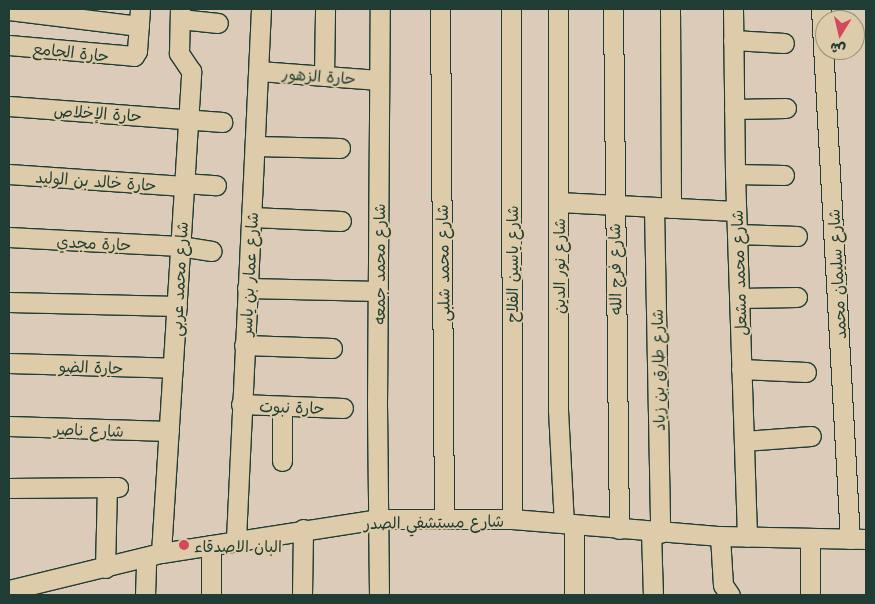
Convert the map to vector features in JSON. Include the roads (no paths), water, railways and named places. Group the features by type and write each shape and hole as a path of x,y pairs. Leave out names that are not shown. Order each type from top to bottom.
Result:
{"street":[{"name":"شارع عمار بن ياسر","path":"236,539 261,9"},
{"path":"324,76 325,9"},
{"name":"شارع محمد جمعه","path":"379,595 378,292 380,9"},
{"name":"شارع محمد شلبى","path":"440,9 444,518"},
{"name":"شارع ياسين الفلاح","path":"511,9 512,519"},
{"name":"شارع نور الدين","path":"558,9 558,410 574,595"},
{"name":"شارع فرج الله","path":"613,9 613,205 619,529"},
{"name":"شارع طارق بن زياد","path":"653,595 656,532 662,208 670,9"},
{"name":"شارع محمد مشعل","path":"732,9 736,212 748,537"},
{"name":"شارع سليمان محمد","path":"821,9 858,539"},
{"path":"9,10 74,19 139,17"},
{"path":"180,14 218,23"},
{"name":"شارع محمد عربى","path":"145,595 153,555 168,431 191,71 179,53 180,14"},
{"name":"حارة الجامع","path":"9,45 134,56 137,51 139,17"},
{"path":"733,40 784,43"},
{"name":"حارة الزهور","path":"259,71 380,80"},
{"name":"حارة الإخلاص","path":"9,106 222,122"},
{"path":"734,109 786,108"},
{"path":"255,146 340,148"},
{"name":"حارة خالد بن الوليد","path":"9,174 184,185 216,185"},
{"path":"735,174 784,175"},
{"path":"558,202 736,212"},
{"path":"251,217 341,221"},
{"path":"737,234 797,236"},
{"name":"حارة مجدي","path":"9,237 180,246"},
{"path":"180,246 212,251"},
{"path":"247,288 378,292"},
{"path":"739,298 797,297"},
{"path":"9,302 176,306"},
{"path":"244,345 332,348"},
{"name":"حارة الضو","path":"9,363 173,368"},
{"path":"742,369 806,372"},
{"name":"حارة نبوت","path":"241,404 343,408"},
{"path":"282,406 282,461"},
{"name":"شارع ناصر","path":"9,426 168,431"},
{"path":"744,441 811,436"},
{"path":"9,488 113,487 105,568"},
{"name":"شارع مستشفي الصدر","path":"9,590 60,587 105,568 153,555 236,539 379,519 512,519 720,536 858,539"},
{"path":"302,595 303,529"},
{"path":"720,536 723,585 730,595"},
{"path":"810,538 810,595"},
{"path":"211,545 211,595"}],"place":[{"name":"البان الاصدقاء","path":"184,545"}]}
